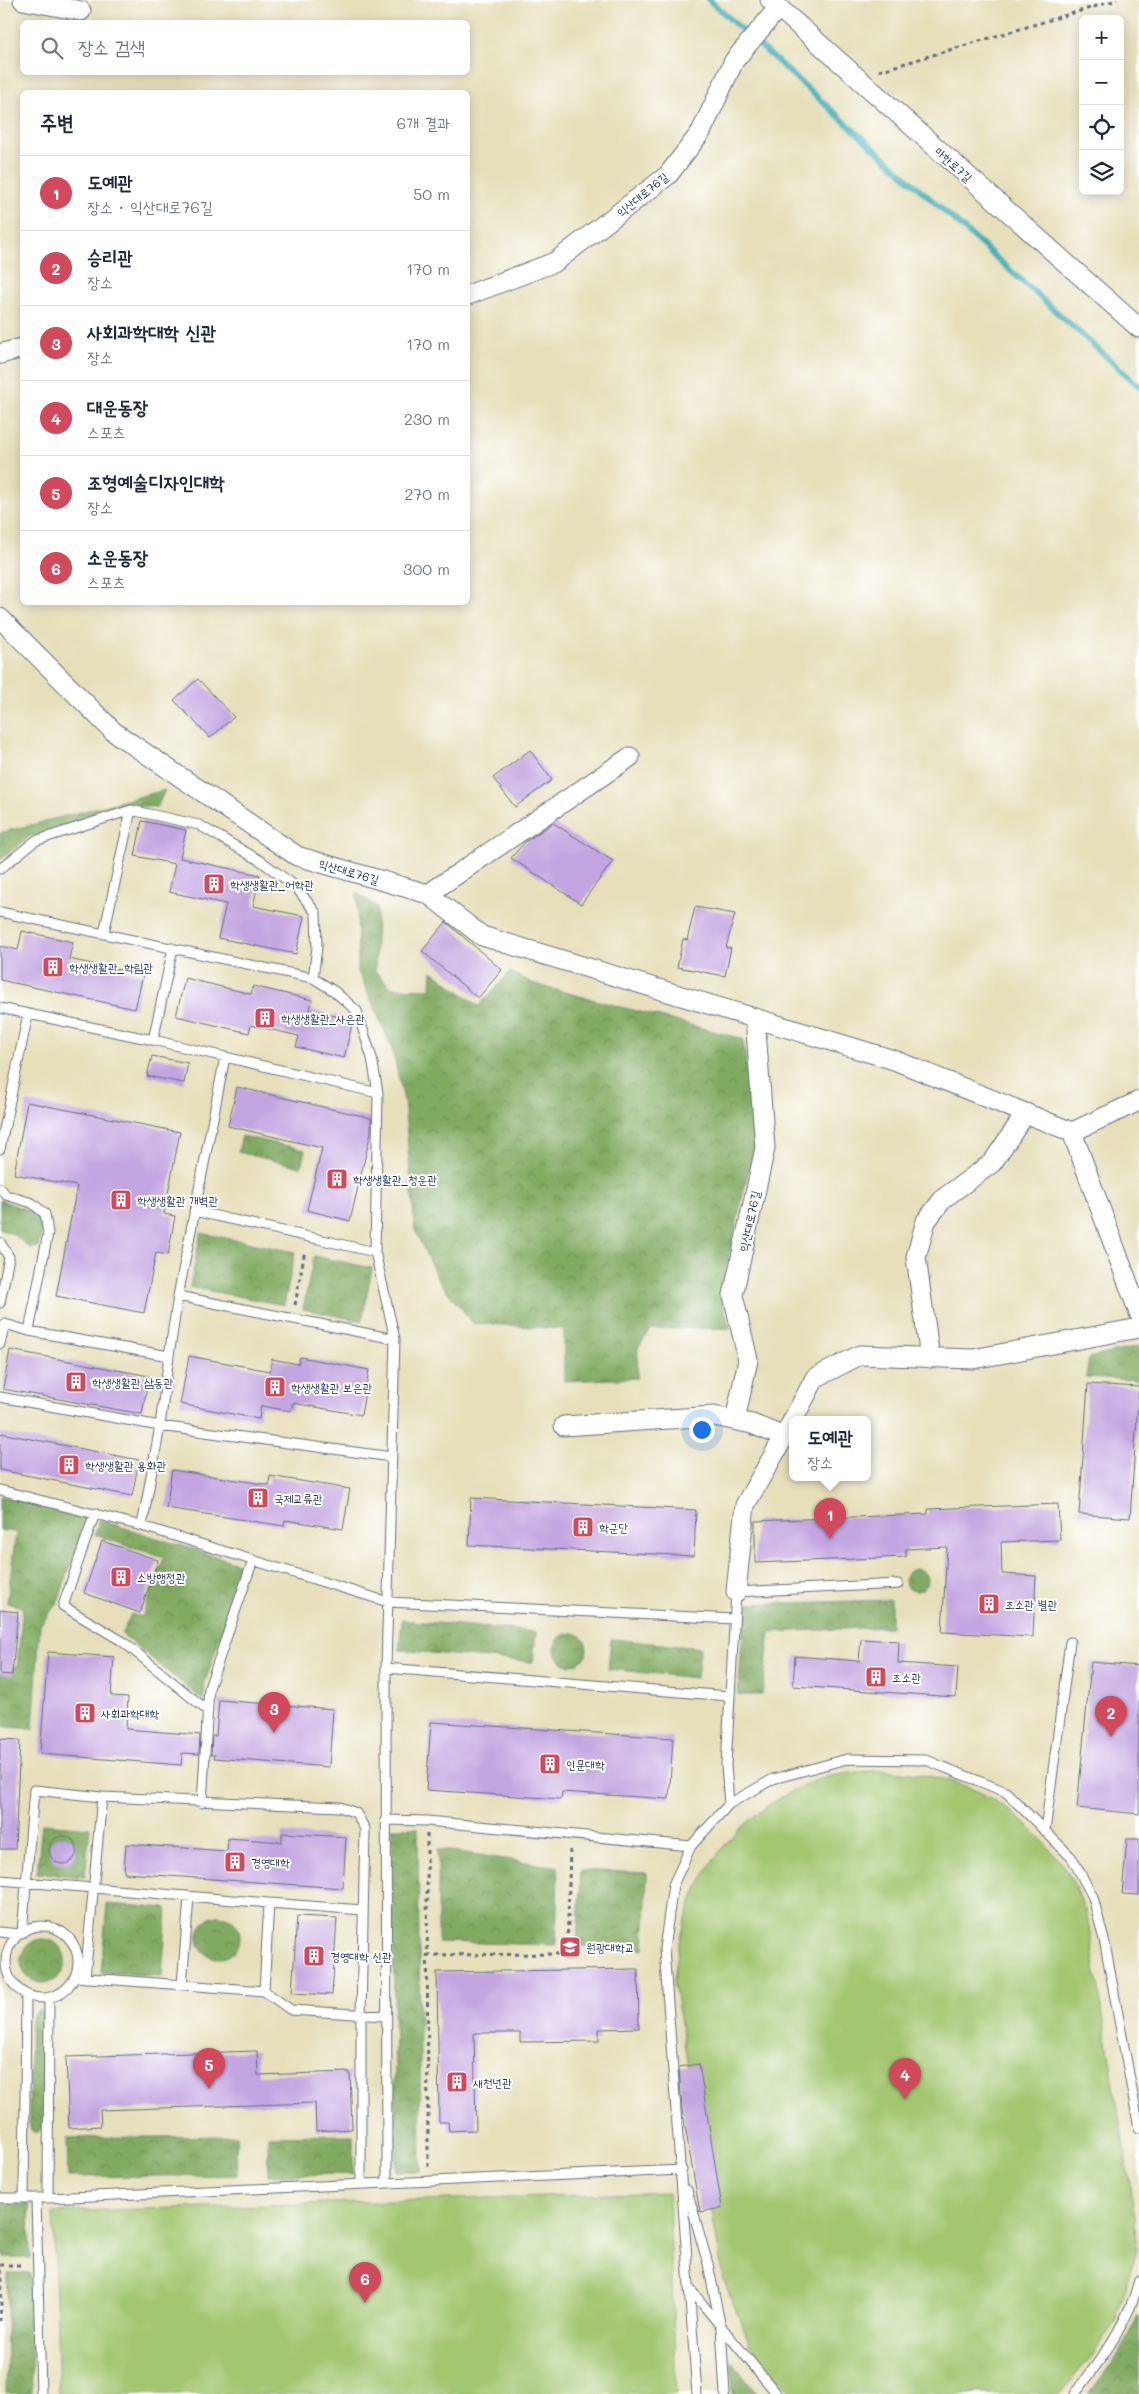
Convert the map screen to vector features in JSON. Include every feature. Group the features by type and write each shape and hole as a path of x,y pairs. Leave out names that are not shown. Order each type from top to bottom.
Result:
{"street":[{"path":"23,0 81,11"},
{"name":"마한로7길","path":"774,4 1139,328"},
{"name":"익산대로76길","path":"470,294 555,262 668,175 701,132 734,61 761,28 774,4"},
{"path":"0,354 20,349"},
{"name":"익산대로76길","path":"0,618 114,732 297,856 428,894 482,936 894,1060 1072,1132"},
{"path":"428,894 630,757"},
{"name":"익산대로76길","path":"735,1420 748,1360 732,1296 765,1148 755,1018"},
{"path":"1139,1102 1072,1132 1139,1313"},
{"path":"930,1358 916,1256 926,1221 944,1198 992,1163 1026,1114"},
{"path":"795,1416 815,1378 860,1355 973,1359 1139,1328"},
{"path":"564,1426 714,1416 752,1424 784,1437"},
{"path":"736,1592 745,1505 789,1427"}],"lane":[{"path":"104,933 131,810"},
{"path":"0,869 35,841 131,810 199,825 261,861 295,886 316,913 317,947 313,978"},
{"path":"0,912 313,978 334,991 357,1011 370,1050 378,1094 375,1252 395,1339 386,1668 385,2016 387,2182"},
{"path":"153,1040 174,948"},
{"path":"0,1008 153,1040 378,1094"},
{"path":"0,1149 28,1014"},
{"path":"142,1526 160,1426 178,1296 225,1057"},
{"path":"0,1188 6,1195 32,1203 45,1214 48,1233 30,1331"},
{"path":"194,1211 375,1252"},
{"path":"0,1242 9,1256 0,1303"},
{"path":"178,1296 395,1339"},
{"path":"0,1344 4,1324 30,1331 169,1356"},
{"path":"0,1397 160,1426 392,1457"},
{"path":"0,1490 142,1526 388,1602 734,1619"},
{"path":"95,1513 63,1606 122,1641 208,1711"},
{"path":"202,1803 209,1688 253,1560"},
{"path":"729,1804 726,1765 728,1696 736,1592 898,1584"},
{"path":"1045,1831 1070,1642"},
{"path":"386,1668 728,1696"},
{"path":"696,2394 682,2170 664,1949 673,1885 691,1846 729,1804 773,1779 847,1759 926,1760 1006,1792 1072,1858 1093,1897 1106,1944 1139,2128"},
{"path":"21,1933 34,1790 102,1797 202,1803 340,1807 356,1813 365,1829 361,2015 361,2183"},
{"path":"86,1978 102,1797"},
{"path":"385,1820 427,1821 691,1846"},
{"path":"0,1880 363,1910"},
{"path":"182,1985 189,1897"},
{"path":"264,1991 269,1903"},
{"path":"40,1926 52,1928 63,1933 72,1942 77,1953 78,1966 75,1977 57,1995 33,1997 26,1994 14,1985 8,1975 6,1964 12,1942 29,1928 40,1926"},
{"path":"0,1932 21,1933"},
{"path":"75,1977 264,1991 291,2010 385,2016"},
{"path":"24,2198 26,1994"},
{"path":"48,2198 49,1997"},
{"path":"0,2198 48,2198 682,2170"},
{"path":"682,2170 708,2264 721,2328 725,2394"},
{"path":"36,2198 41,2394"},
{"path":"1075,2394 1108,2349 1136,2294 1139,2283"},
{"path":"690,2289 777,2394"}],"path":[{"path":"857,78 1117,0"},
{"path":"292,1319 308,1237"},
{"path":"427,1821 428,2180"},
{"path":"427,1955 567,1954 571,1834"},
{"path":"0,2264 38,2264"},
{"path":"0,2270 2,2281 0,2321"}],"green space":[{"path":"165,790 157,807 128,806 29,837 0,860 0,833"},
{"path":"357,893 377,907 375,971 392,988 431,989 432,971 479,1006 510,972 534,984 743,1039 755,1143 720,1294 730,1328 651,1329 638,1348 637,1378 564,1381 564,1329 473,1323 438,1280 415,1230 404,1100 391,1045 358,971"},
{"path":"242,1136 305,1150 301,1167 238,1152"},
{"path":"0,1200 29,1211 39,1218 41,1234 38,1247 30,1248 13,1234 0,1229"},
{"path":"201,1233 295,1252 284,1305 190,1287"},
{"path":"314,1256 372,1268 362,1321 303,1309"},
{"path":"1139,1346 1139,1380 1086,1377 1089,1358"},
{"path":"0,1496 87,1518 57,1604 40,1625 33,1729 0,1726 0,1666 17,1667 23,1607 7,1603 16,1532 0,1530"},
{"path":"99,1520 244,1565 204,1685 204,1701 122,1634 131,1614 142,1617 164,1558 95,1535"},
{"path":"916,1569 924,1572 927,1580 924,1588 916,1591 908,1588 905,1580 908,1572"},
{"path":"891,1600 891,1627 770,1632 762,1695 738,1695 745,1604"},
{"path":"402,1620 536,1632 533,1662 399,1650"},
{"path":"571,1633 577,1634 582,1638 586,1643 586,1655 582,1660 577,1664 571,1665 565,1664 560,1660 556,1655 555,1649 556,1643 560,1638 565,1634"},
{"path":"611,1639 700,1648 697,1678 608,1669"},
{"path":"885,1770 928,1776 953,1782 971,1788 1003,1806 1032,1830 1057,1858 1071,1878 1087,1915 1135,2217 1136,2253 1115,2321 1094,2354 1058,2394 794,2394 767,2369 749,2342 723,2278 674,1982 686,1918 697,1889 711,1864 729,1840 751,1819 777,1800 816,1780 845,1774"},
{"path":"42,1824 90,1828 85,1877 37,1873"},
{"path":"392,1828 418,1828 421,2171 396,2171"},
{"path":"438,1849 558,1867 556,1945 438,1942"},
{"path":"581,1870 647,1873 644,1949 577,1946"},
{"path":"107,1904 167,1908 162,1976 101,1972"},
{"path":"219,1916 234,1922 240,1937 234,1952 219,1958 204,1952 198,1937 204,1922"},
{"path":"47,1939 59,1945 64,1952 64,1970 59,1977 52,1982 39,1983 31,1980 24,1973 21,1957 24,1949 31,1942"},
{"path":"38,2010 42,2013 44,2020 43,2122 41,2129 36,2133 31,2129 29,2122 31,2020"},
{"path":"353,2135 353,2174 268,2175 268,2136"},
{"path":"236,2136 237,2175 68,2177 67,2138"},
{"path":"669,2192 676,2394 59,2394 53,2212"},
{"path":"0,2204 29,2205 30,2258 5,2258 0,2244"},
{"path":"8,2273 30,2273 32,2393 6,2394"},
{"path":"1139,2314 1139,2394 1089,2394 1118,2355"},
{"path":"731,2360 757,2394 733,2394"}],"building":[{"path":"198,679 234,717 210,738 174,700"},
{"path":"530,750 552,780 515,807 493,778"},
{"name":"학생생활관_어학관","path":"142,821 186,830 180,858 260,875 253,906 304,916 296,954 218,938 226,904 169,892 175,864 135,856"},
{"path":"553,823 613,861 581,904 511,858 525,842"},
{"path":"695,907 735,914 726,948 731,948 725,976 677,967 683,939 687,940"},
{"path":"446,922 502,970 478,998 422,951"},
{"name":"학생생활관_학림관","path":"22,931 73,942 69,959 143,975 135,1009 0,980 0,946 18,950"},
{"name":"학생생활관_사은관","path":"185,978 251,994 253,986 312,1000 310,1010 353,1020 344,1058 296,1047 299,1036 251,1025 249,1033 176,1016"},
{"path":"152,1056 188,1063 184,1083 147,1076"},
{"name":"학생생활관_청운관","path":"237,1087 371,1118 371,1132 350,1221 307,1210 322,1148 228,1126"},
{"name":"학생생활관 개벽관","path":"27,1102 180,1132 164,1214 175,1216 168,1255 156,1253 144,1313 56,1296 77,1186 14,1174"},
{"name":"학생생활관 삼동관","path":"10,1350 149,1376 142,1414 3,1389"},
{"name":"학생생활관 보은관","path":"189,1356 270,1371 272,1359 298,1364 300,1357 369,1370 361,1415 293,1403 291,1411 261,1406 259,1419 180,1404"},
{"path":"1088,1384 1139,1387 1130,1518 1079,1514"},
{"name":"학생생활관 용화관","path":"0,1433 139,1460 132,1496 0,1470"},
{"name":"국제교류관","path":"172,1470 269,1485 270,1476 350,1489 343,1529 285,1520 284,1526 166,1508"},
{"name":"학군단","path":"471,1498 696,1510 694,1556 469,1545"},
{"path":"1058,1504 1060,1540 1001,1542 1002,1574 1036,1576 1033,1637 942,1632 947,1547 906,1549 906,1557 755,1563 755,1521 928,1514 928,1509"},
{"name":"소방행정관","path":"102,1541 158,1560 140,1613 84,1593"},
{"path":"0,1610 18,1612 12,1675 0,1674"},
{"name":"조소관","path":"861,1639 899,1641 898,1663 958,1667 956,1697 793,1686 795,1656 859,1661"},
{"name":"사회과학대학","path":"48,1652 114,1657 111,1696 128,1697 126,1729 200,1735 199,1754 182,1753 181,1765 40,1754"},
{"path":"1091,1662 1139,1666 1139,1814 1077,1808"},
{"path":"219,1700 333,1709 329,1767 214,1758 215,1755 211,1755 212,1736 216,1736"},
{"name":"인문대학","path":"431,1722 673,1738 669,1799 562,1792 561,1799 426,1790"},
{"path":"0,1739 20,1740 15,1849 0,1849"},
{"name":"경영대학","path":"282,1833 346,1837 343,1888 124,1873 126,1844 227,1851 228,1838 282,1842"},
{"path":"63,1836 73,1840 77,1850 73,1860 63,1864 53,1860 49,1850 53,1840"},
{"path":"1127,1839 1139,1839 1139,1895 1122,1894"},
{"name":"경영대학 신관","path":"297,1916 337,1918 332,1995 292,1993"},
{"name":"새천년관","path":"638,1969 639,2028 599,2029 599,2041 520,2042 520,2033 474,2033 476,2130 449,2131 448,2122 439,2122 437,1972"},
{"path":"257,2051 258,2075 350,2072 352,2129 316,2131 315,2103 100,2110 101,2126 69,2128 66,2057"},
{"path":"699,2064 722,2208 700,2212 682,2109 679,2067"}],"waterway":[{"path":"709,0 1139,386"}],"place":[{"name":"학생생활관_어학관","path":"214,884"},
{"name":"학생생활관_학림관","path":"53,967"},
{"name":"학생생활관_사은관","path":"265,1018"},
{"name":"학생생활관_청운관","path":"337,1179"},
{"name":"학생생활관 개벽관","path":"121,1200"},
{"name":"학생생활관 삼동관","path":"76,1382"},
{"name":"학생생활관 보은관","path":"275,1387"},
{"name":"학생생활관 용화관","path":"69,1465"},
{"name":"국제교류관","path":"258,1498"},
{"name":"학군단","path":"583,1527"},
{"name":"도예관","path":"830,1539"},
{"name":"소방행정관","path":"121,1577"},
{"name":"조소관 별관","path":"989,1604"},
{"name":"조소관","path":"876,1677"},
{"name":"사회과학대학","path":"85,1713"},
{"name":"사회과학대학 신관","path":"274,1733"},
{"name":"승리관","path":"1111,1737"},
{"name":"인문대학","path":"550,1764"},
{"name":"경영대학","path":"235,1862"},
{"name":"원광대학교","path":"570,1947"},
{"name":"경영대학 신관","path":"314,1956"},
{"name":"새천년관","path":"457,2082"},
{"name":"조형예술디자인대학","path":"209,2089"},
{"name":"대운동장","path":"905,2099"},
{"name":"소운동장","path":"365,2303"}]}
